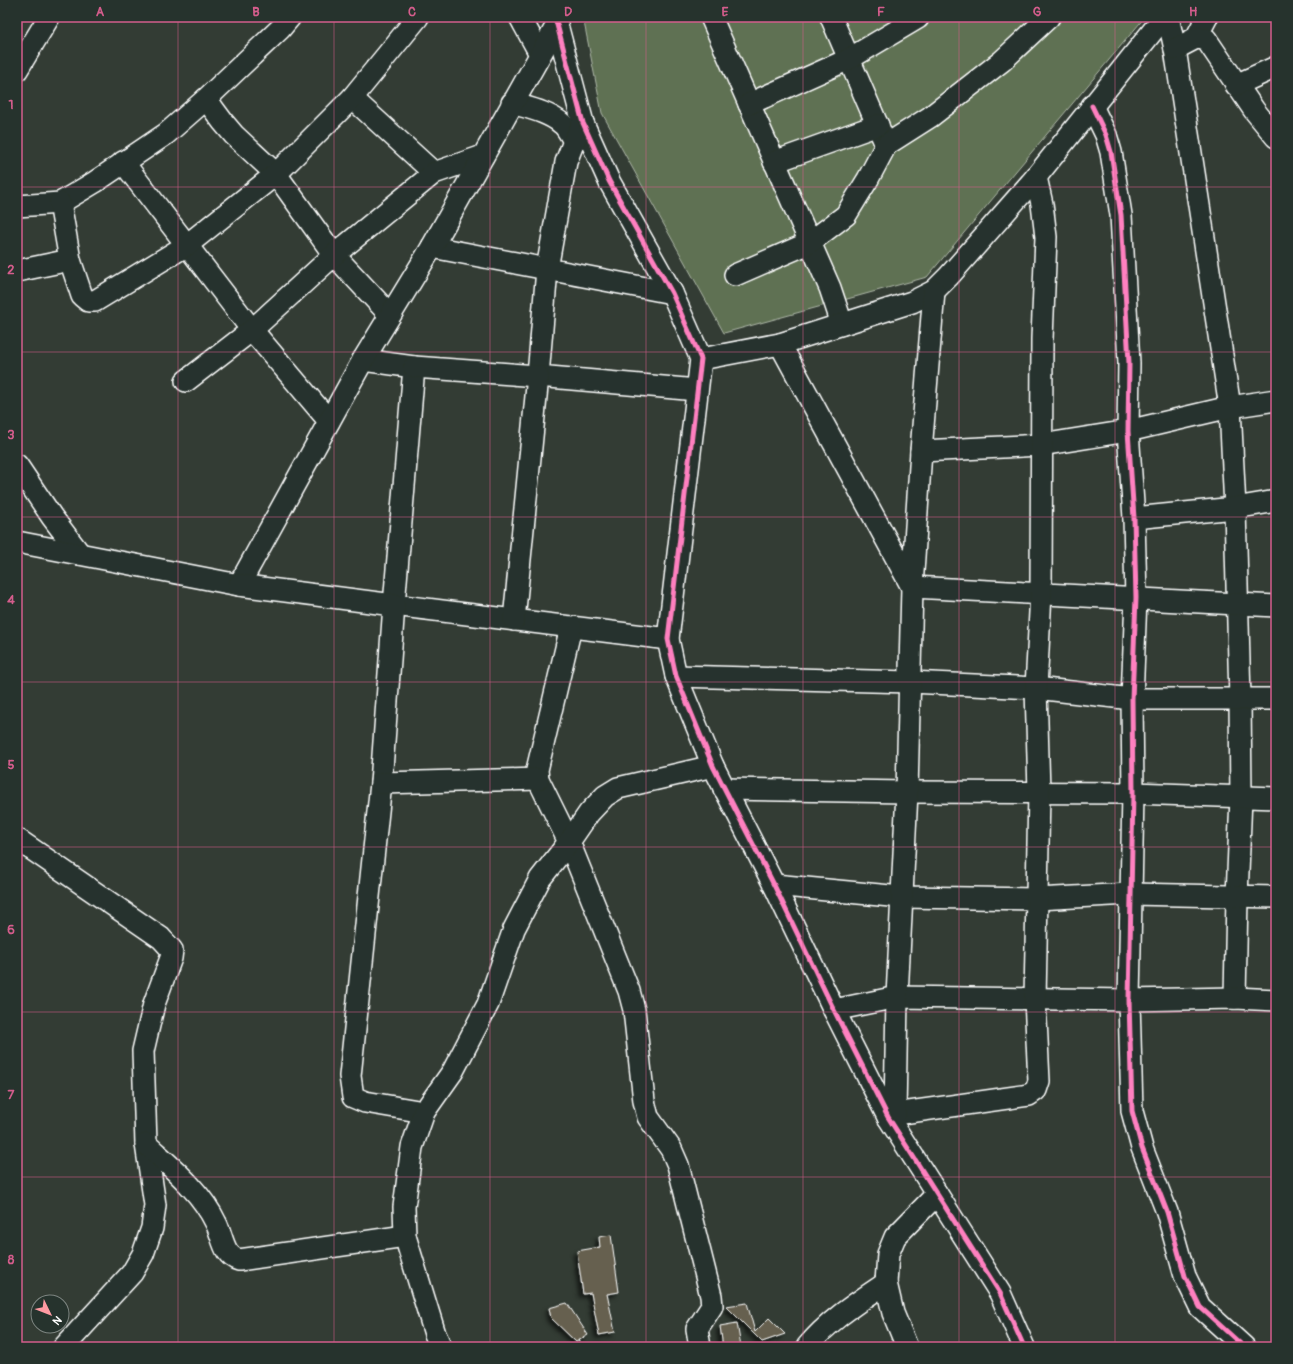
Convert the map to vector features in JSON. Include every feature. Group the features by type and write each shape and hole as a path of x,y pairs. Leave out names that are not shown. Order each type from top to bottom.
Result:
{"street":[{"path":"17,70 49,17"},
{"path":"60,203 70,260 82,296 88,301 96,301 187,246 276,174 352,98 418,17"},
{"path":"520,17 540,54"},
{"path":"711,17 830,288 842,324"},
{"path":"831,17 886,145"},
{"path":"735,275 810,243 846,215 868,179 886,145 930,117 1002,61 1049,17"},
{"path":"701,360 780,344 912,302 934,292 1036,177 1164,17"},
{"path":"1168,17 1175,49 1230,407 1235,508 1241,797 1237,897 1236,998"},
{"path":"1196,38 1207,17"},
{"path":"749,104 849,60 918,18"},
{"path":"17,206 60,203 95,182 166,134 206,99 279,21"},
{"path":"239,585 363,360 432,247 540,54 556,21"},
{"path":"556,21 583,123 610,181 672,293 701,360 668,639 676,676 713,766 774,885 834,1010 936,1194 1000,1293 1024,1347"},
{"path":"1175,49 1196,38 1206,39 1236,85 1276,137"},
{"path":"1236,85 1276,67"},
{"path":"352,98 434,173"},
{"path":"206,99 222,122 234,135 276,174 334,255 390,316"},
{"path":"512,103 546,114 561,123 567,129 574,141"},
{"path":"1092,106 1106,135 1109,146 1121,215 1129,363 1128,431 1134,518 1136,598 1132,699 1133,793 1129,1000 1132,1111 1142,1148 1167,1212 1185,1276 1200,1307 1244,1347"},
{"path":"514,620 547,269 566,162 583,123"},
{"path":"774,162 878,125"},
{"path":"186,381 252,330 334,255 434,173 483,156"},
{"path":"123,162 252,330 329,421"},
{"path":"892,1116 1029,1095 1036,1090 1039,1081 1035,999 1039,792 1036,688 1041,593 1042,339 1046,237 1042,204 1036,177"},
{"path":"432,247 672,293"},
{"path":"17,271 70,260"},
{"path":"892,1116 907,792 912,587 934,292"},
{"path":"780,344 912,587"},
{"path":"363,360 414,367 697,390"},
{"path":"414,367 381,783 350,1076 353,1097 365,1102 424,1112"},
{"path":"921,451 1041,445 1128,431 1230,407 1276,400"},
{"path":"17,465 52,517 80,554"},
{"path":"1134,518 1235,508 1276,501"},
{"path":"17,542 239,585 668,639"},
{"path":"912,587 1276,606"},
{"path":"571,627 537,770 538,779 569,842 629,991 634,1010 644,1101 648,1117 671,1149 678,1165 712,1306 697,1329 700,1347"},
{"path":"676,676 910,682 1036,688 1132,699 1276,699"},
{"path":"441,1347 435,1334 405,1236 404,1207 412,1147 424,1112 453,1071 488,1004 514,929 540,880 589,813 605,796 618,788 713,766"},
{"path":"381,783 538,779"},
{"path":"724,789 907,792 1133,793 1276,798"},
{"path":"17,839 161,938 172,950 171,958 154,1004 143,1051 146,1144 154,1205 152,1228 143,1254 132,1273 64,1347"},
{"path":"774,885 901,897 1037,899 1130,894 1276,897"},
{"path":"834,1010 897,997 1129,1000 1236,998 1276,1000"},
{"path":"146,1144 173,1168 207,1207 216,1222 228,1254 232,1258 239,1260 405,1236"},
{"path":"907,1347 893,1313 886,1283 888,1254 895,1237 936,1194"},
{"path":"807,1347 819,1333 846,1310 886,1283"}],"green space":[{"path":"583,17 1145,17 927,277 724,333 602,113"}],"building":[{"path":"611,1235 619,1292 607,1294 615,1332 599,1335 591,1293 583,1294 577,1251 600,1247 599,1237"},
{"path":"567,1303 588,1335 576,1342 551,1318 549,1308"},
{"path":"747,1303 755,1332 769,1318 785,1334 762,1342 726,1306"},
{"path":"737,1323 741,1347 723,1347 720,1326"}],"cycle path":[{"path":"555,17 583,123 609,181 672,293 701,359 668,639 676,676 713,766 774,885 834,1010 888,1117 1000,1293 1024,1347"},
{"path":"1092,106 1106,135 1111,152 1121,215 1129,363 1128,431 1134,518 1136,598 1132,699 1133,793 1129,1000 1132,1111 1142,1148 1167,1212 1185,1276 1200,1307 1244,1347"}]}
